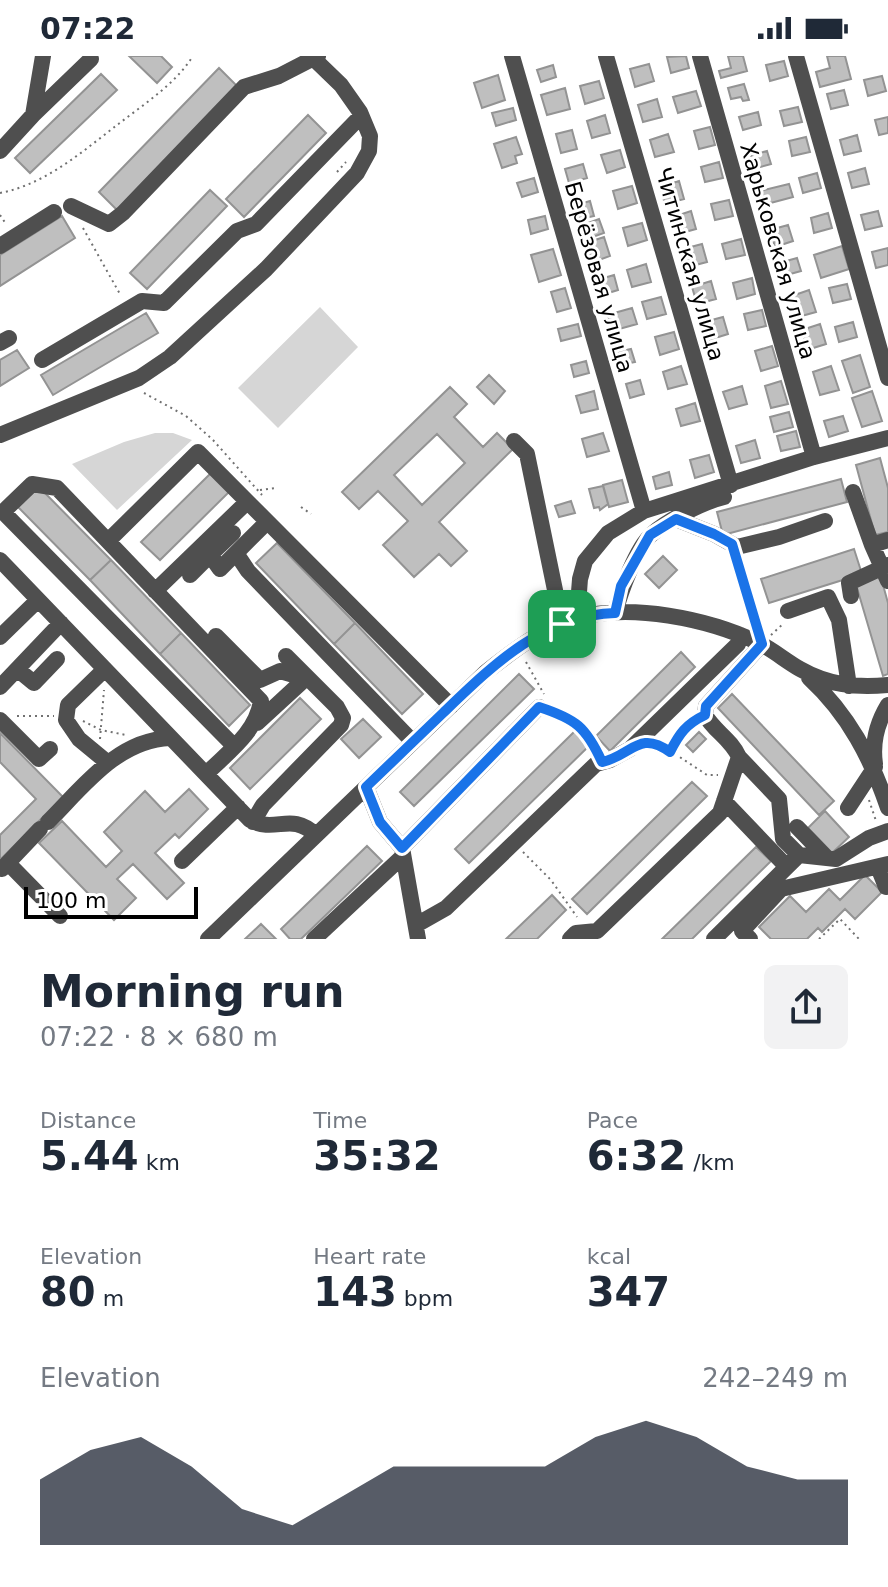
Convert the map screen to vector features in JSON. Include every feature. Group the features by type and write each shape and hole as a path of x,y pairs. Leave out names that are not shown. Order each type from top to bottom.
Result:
{"street":[{"path":"33,115 43,56"},
{"name":"Берёзовая улица","path":"512,56 644,511"},
{"name":"Читинская улица","path":"606,56 731,485"},
{"name":"Харьковская улица","path":"700,56 814,457"},
{"path":"796,56 888,378"},
{"path":"0,435 139,378 192,338 266,269 357,173 369,151 370,136 341,85 314,57 279,76 244,87 163,173 109,224 71,206"},
{"path":"0,151 91,59"},
{"path":"42,360 142,301 164,303 237,231 256,224 361,116"},
{"path":"0,246 54,212"},
{"path":"569,621 589,554 608,533 644,511 814,457 888,438"},
{"path":"514,441 527,454 569,621"},
{"path":"108,541 198,452 451,706"},
{"path":"234,746 3,512 32,484 57,488 261,701"},
{"path":"615,613 621,586 650,535 712,500 752,490"},
{"path":"851,596 849,583 886,571 880,542 853,492"},
{"path":"155,591 243,498"},
{"path":"676,519 737,547 825,521"},
{"path":"210,555 220,569 267,522"},
{"path":"190,575 233,533"},
{"path":"236,553 248,571 413,742"},
{"path":"0,560 253,822 263,826 295,822 316,835"},
{"path":"788,611 828,597 839,620 849,686"},
{"path":"0,637 38,600"},
{"path":"208,939 486,672 518,647 569,621 615,613 650,614 696,621 762,644 824,681 849,686 888,685"},
{"path":"0,687 61,623"},
{"path":"366,787 380,822 402,852 417,932 596,764 610,760 637,743 738,644 741,635"},
{"path":"216,636 260,680 259,717 253,727"},
{"path":"762,644 706,706 705,715 710,725 734,746 739,757 779,799 783,839 793,861"},
{"path":"253,822 263,805 341,725 343,718 337,707 286,656"},
{"path":"17,669 34,683 57,659"},
{"path":"104,759 79,739 66,720 68,705 105,669"},
{"path":"800,669 844,716 863,744 888,808"},
{"path":"260,680 280,671 306,678"},
{"path":"206,774 306,678"},
{"path":"848,808 875,770 873,751 877,728 888,705"},
{"path":"314,939 402,852 539,707"},
{"path":"0,720 39,759 50,749"},
{"path":"60,916 4,867 104,759 155,738 170,738"},
{"path":"577,936 597,931 720,813 739,757"},
{"path":"724,801 793,861"},
{"path":"182,861 238,807"},
{"path":"797,827 827,858"},
{"path":"714,939 793,861 836,859 869,838 888,831"},
{"path":"750,939 742,931 781,889 883,866 886,887"}],"path":[{"path":"0,193 41,179 89,147 181,75 193,56"},
{"path":"333,177 350,158"},
{"path":"71,206 128,309"},
{"path":"0,215 10,230"},
{"path":"243,498 277,488"},
{"path":"301,507 311,514"},
{"path":"732,544 762,644"},
{"path":"525,661 546,697 539,707 577,724 591,738 602,762"},
{"path":"104,759 105,669"},
{"path":"670,752 680,733 691,722 705,715"},
{"path":"637,743 660,744 707,775 733,775"},
{"path":"515,842 551,880 580,921 577,936"},
{"path":"819,939 840,919 859,939"}],"shaded area":[{"path":"320,307 358,347 278,428 238,388"},
{"path":"155,433 173,433 192,440 117,510 72,464 124,442"}],"building":[{"path":"129,56 161,56 172,67 157,83"},
{"path":"686,56 689,68 671,73 667,57"},
{"path":"728,56 743,56 747,71 721,78 719,71 731,68"},
{"path":"827,56 845,56 851,79 820,87 816,72 830,68"},
{"path":"784,61 788,76 770,81 766,65"},
{"path":"649,64 654,81 635,87 630,69"},
{"path":"553,65 556,77 541,82 537,70"},
{"path":"219,68 237,86 117,210 99,192"},
{"path":"101,74 117,90 30,173 15,158"},
{"path":"498,75 505,100 482,108 474,83"},
{"path":"882,76 886,91 868,96 864,80"},
{"path":"599,81 604,98 585,104 580,86"},
{"path":"744,84 749,100 743,101 741,97 731,99 728,88"},
{"path":"565,88 570,109 547,115 541,95"},
{"path":"844,90 848,105 831,109 827,94"},
{"path":"696,91 701,106 678,113 673,97"},
{"path":"657,99 662,117 643,122 638,105"},
{"path":"798,107 802,122 784,126 780,111"},
{"path":"513,108 516,120 496,126 492,113"},
{"path":"758,112 761,125 743,130 739,117"},
{"path":"308,115 326,133 244,217 226,199"},
{"path":"605,115 610,133 592,138 587,121"},
{"path":"888,117 888,133 879,135 875,120"},
{"path":"710,127 715,145 699,149 694,131"},
{"path":"572,130 577,149 561,153 556,134"},
{"path":"668,134 674,152 655,157 650,140"},
{"path":"857,135 861,151 844,155 840,140"},
{"path":"516,137 522,154 515,156 517,163 502,168 494,144"},
{"path":"806,137 810,152 792,156 789,141"},
{"path":"620,150 625,167 607,173 601,155"},
{"path":"767,151 771,164 753,169 749,156"},
{"path":"719,162 723,178 705,182 701,167"},
{"path":"583,164 587,178 569,183 565,169"},
{"path":"865,168 869,184 852,188 848,173"},
{"path":"817,173 821,188 803,193 799,178"},
{"path":"534,178 538,192 522,197 517,183"},
{"path":"679,181 684,199 665,204 660,187"},
{"path":"789,184 793,197 763,205 760,191"},
{"path":"632,186 637,203 618,209 613,191"},
{"path":"210,190 227,206 147,289 130,273"},
{"path":"729,200 733,216 715,220 711,204"},
{"path":"590,201 594,216 580,219 576,205"},
{"path":"691,211 696,229 678,234 673,217"},
{"path":"878,211 882,226 865,230 861,215"},
{"path":"828,213 832,228 814,233 811,218"},
{"path":"62,216 75,238 0,286 0,255"},
{"path":"545,216 548,229 531,234 528,220"},
{"path":"599,219 604,233 587,239 582,225"},
{"path":"642,223 647,240 628,246 623,228"},
{"path":"788,225 793,241 775,247 770,230"},
{"path":"604,237 610,256 599,260 597,255 591,257 586,243"},
{"path":"741,239 745,255 726,259 722,244"},
{"path":"702,244 707,262 688,267 683,249"},
{"path":"842,246 849,269 821,278 814,255"},
{"path":"888,248 888,265 876,268 872,252"},
{"path":"553,249 561,275 539,282 531,255"},
{"path":"797,258 801,271 783,276 779,263"},
{"path":"646,264 651,282 632,287 627,270"},
{"path":"614,275 618,290 602,295 597,280"},
{"path":"752,278 755,294 737,299 733,283"},
{"path":"711,281 716,299 697,304 692,287"},
{"path":"847,284 851,299 833,303 829,288"},
{"path":"565,288 571,308 557,312 551,292"},
{"path":"809,290 816,312 798,317 792,296"},
{"path":"661,297 666,314 647,319 642,302"},
{"path":"632,308 637,324 619,329 617,324 610,326 607,315"},
{"path":"762,310 766,326 748,330 744,314"},
{"path":"146,313 158,333 53,395 41,375"},
{"path":"723,317 728,334 709,340 704,322"},
{"path":"853,322 857,337 839,342 835,327"},
{"path":"578,324 581,336 561,341 558,329"},
{"path":"820,324 826,344 807,350 802,330"},
{"path":"674,332 679,349 660,355 655,337"},
{"path":"772,346 778,366 761,371 755,351"},
{"path":"631,349 635,362 620,365 617,352"},
{"path":"17,350 29,368 0,386 0,360"},
{"path":"860,355 870,387 853,393 842,361"},
{"path":"586,361 589,373 574,377 571,365"},
{"path":"681,366 687,384 668,389 663,372"},
{"path":"831,366 839,390 820,395 813,372"},
{"path":"489,375 505,391 494,404 477,387"},
{"path":"640,380 644,394 630,398 626,384"},
{"path":"781,381 788,404 771,408 765,386"},
{"path":"742,386 747,404 729,409 723,392"},
{"path":"450,387 467,404 454,417 483,447 497,433 513,449 439,522 467,551 451,566 439,554 414,577 383,545 408,521 378,491 359,509 342,492","holes":["437,434 465,463 422,505 394,475"]},
{"path":"594,391 598,409 581,413 576,396"},
{"path":"872,391 882,421 862,427 852,398"},
{"path":"695,403 700,421 681,426 676,409"},
{"path":"789,412 793,427 774,432 770,417"},
{"path":"843,416 848,431 829,437 824,421"},
{"path":"796,431 800,447 781,451 777,436"},
{"path":"603,433 609,451 587,457 582,439"},
{"path":"755,440 760,458 741,463 736,446"},
{"path":"709,455 714,472 695,478 690,460"},
{"path":"880,458 888,488 888,532 875,535 856,465"},
{"path":"669,472 672,485 656,489 653,477"},
{"path":"211,473 229,492 160,560 141,542"},
{"path":"841,479 847,502 723,535 717,512"},
{"path":"622,480 628,502 609,507 603,485"},
{"path":"603,486 608,504 600,510 599,507 594,508 589,489"},
{"path":"39,487 111,560 90,580 18,507"},
{"path":"571,501 575,513 559,517 555,506"},
{"path":"277,543 355,623 334,644 256,563"},
{"path":"854,549 862,574 769,603 761,579"},
{"path":"663,556 677,570 659,588 645,574"},
{"path":"111,560 181,633 160,654 90,580"},
{"path":"880,574 888,603 888,674 883,676 855,581"},
{"path":"355,623 423,694 402,714 334,644"},
{"path":"181,633 250,705 229,726 160,654"},
{"path":"681,652 695,667 610,751 596,736"},
{"path":"519,674 534,689 414,806 400,792"},
{"path":"732,694 834,801 819,815 718,708"},
{"path":"300,698 321,719 250,789 230,768"},
{"path":"363,719 381,737 359,758 341,739"},
{"path":"575,731 589,746 469,863 455,849"},
{"path":"699,732 706,739 693,752 686,745"},
{"path":"0,733 63,797 0,860 0,835 36,799 0,762"},
{"path":"692,782 707,796 587,914 572,899"},
{"path":"189,789 208,809 179,838 175,834 155,853 184,883 167,899 133,864 117,879 136,898 114,920 39,843 62,821 106,867 122,851 104,832 145,791 165,812"},
{"path":"825,811 849,837 832,853 808,828"},
{"path":"367,846 382,861 301,939 290,939 281,929"},
{"path":"756,847 771,861 692,939 662,939"},
{"path":"865,875 882,892 855,919 845,909 822,932 818,928 807,939 771,939 759,927 790,896 806,912 829,889 840,900"},
{"path":"552,895 566,910 537,939 506,939"},
{"path":"261,924 276,939 245,939"}],"route":[{"path":"676,519 732,544 762,644 706,706 705,715 691,722 680,733 670,752 660,744 637,743 602,762 591,738 577,724 539,707 402,848 380,822 366,787 486,672 518,647 547,629 562,624 577,618 615,613 621,586 650,535 676,519"}]}
